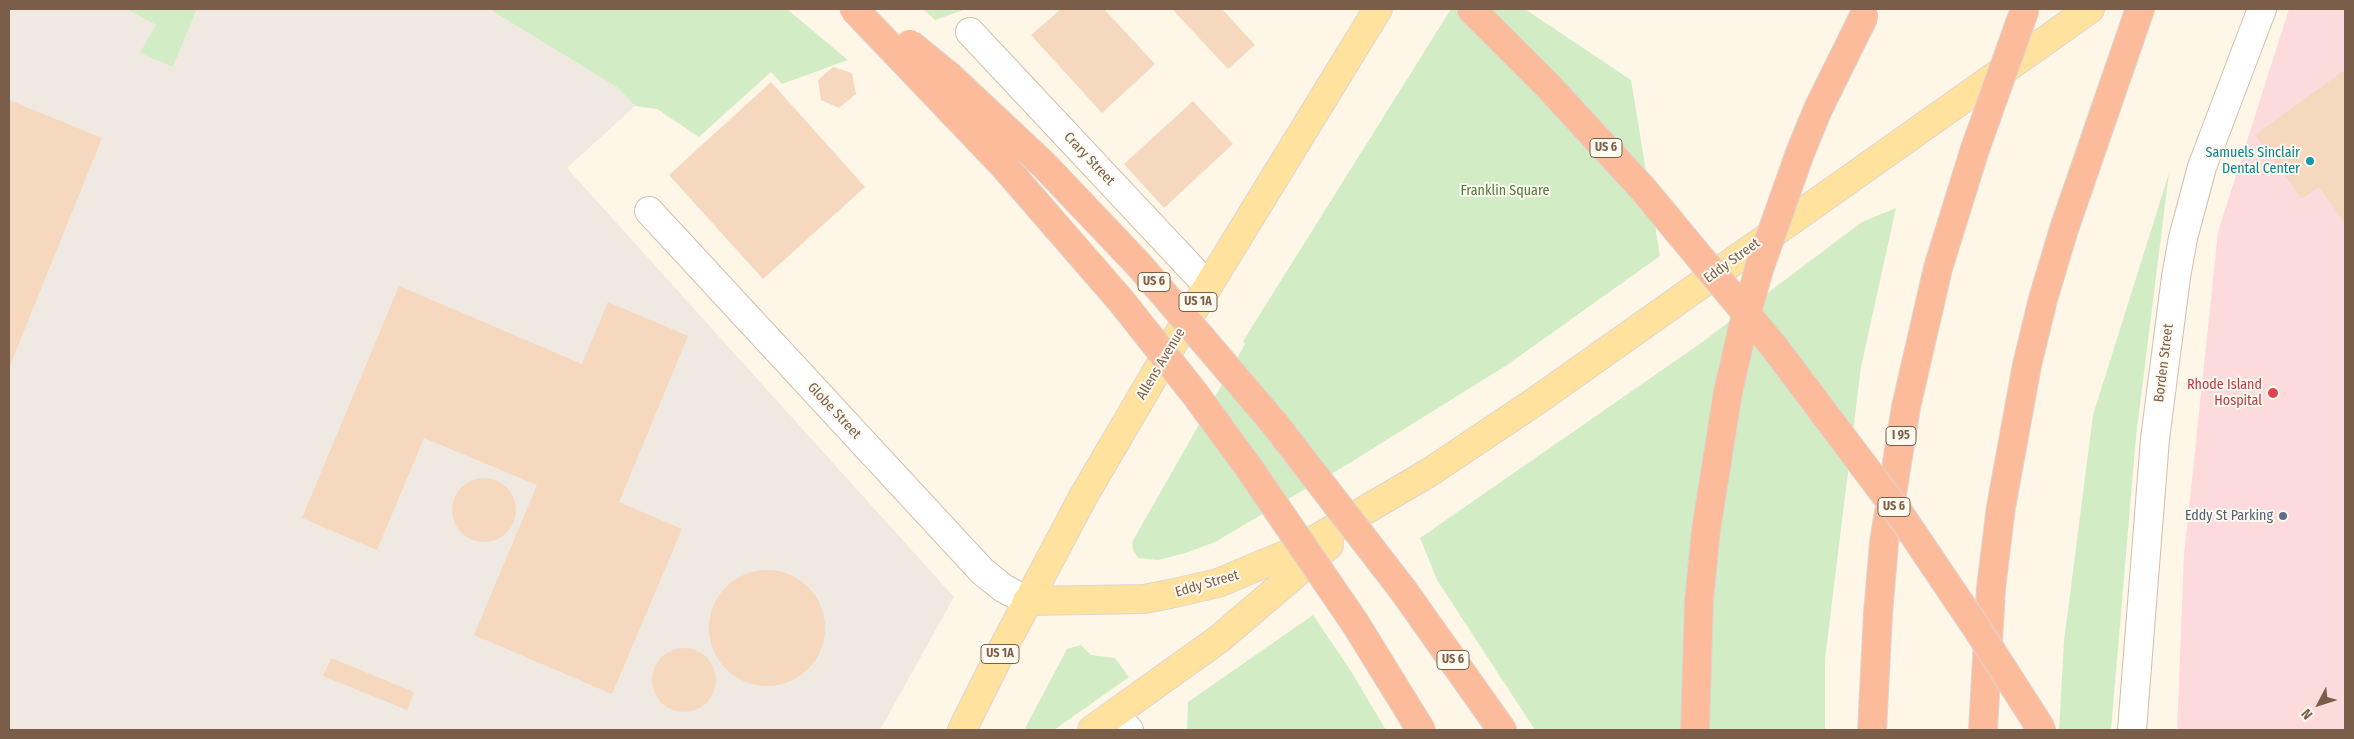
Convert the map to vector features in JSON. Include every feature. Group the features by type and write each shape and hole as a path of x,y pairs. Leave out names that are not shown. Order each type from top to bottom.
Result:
{"highway":[{"path":"854,9 998,159 1122,302 1195,394 1249,468 1354,622 1421,730"},
{"name":"US 6","path":"867,9 948,75 997,120 1139,265 1274,423 1403,590 1502,730"},
{"name":"US 6","path":"1471,9 1550,88 1643,189 1775,348 1904,521 2042,730"},
{"name":"I 95","path":"1872,730 1876,644 1884,543 1902,426 1938,268 1976,149 2025,9"},
{"path":"1983,730 1991,588 2003,498 2027,365 2043,299 2064,229 2140,9"},
{"path":"1695,730 1699,601 1706,530 1726,401 1742,331 1759,269 1800,153 1818,109 1867,12"}],"main road":[{"name":"Allens Avenue","path":"967,718 1083,497 1208,286 1378,9"},
{"name":"Eddy Street","path":"1027,601 1144,599 1218,583 1299,549 1430,472 1536,401 2090,9"},
{"name":"Eddy Street","path":"1092,730 1122,722 1371,508"},
{"name":"US 1A","path":"954,730 967,718"}],"street":[{"name":"Borden Street","path":"2132,730 2155,439 2176,277 2183,238 2202,166 2262,9"},
{"name":"Crary Street","path":"970,32 1208,286"},
{"name":"Globe Street","path":"650,211 982,571 1003,588 1027,601"}],"shaded area":[{"path":"9,9 126,9 156,25 173,67 197,9 489,9 618,88 635,106 567,168 954,597 880,730 9,730"},
{"name":"Rhode Island Hospital","path":"2289,9 2345,9 2345,730 2177,730 2184,555 2218,232"}],"green space":[{"path":"126,9 197,9 173,67 140,53 156,25"},
{"path":"489,9 787,9 848,60 782,84 771,72 699,137 657,109 635,106 618,88"},
{"path":"923,9 966,9 935,20"},
{"name":"Franklin Square","path":"1451,9 1525,9 1631,80 1660,256 1507,365 1348,464 1215,542 1186,553 1158,560 1138,558 1133,550 1132,542 1245,344 1243,341"},
{"path":"2169,173 2136,437 2111,730 2059,730 2064,641 2093,415"},
{"path":"1896,208 1861,367 1825,659 1825,730 1535,730 1437,580 1420,538 1701,343 1862,222"},
{"path":"1313,615 1351,671 1386,730 1187,730 1188,702"},
{"path":"1081,645 1091,655 1115,658 1129,677 1054,730 1024,730 1067,649"}],"building":[{"path":"1061,9 1104,9 1155,64 1102,113 1031,35"},
{"path":"1172,9 1222,9 1255,45 1228,69"},
{"path":"833,67 852,73 856,94 839,108 821,100 818,80"},
{"name":"Samuels Sinclair Dental Center","path":"2343,71 2345,73 2345,223 2319,187 2302,199 2255,135"},
{"path":"771,82 865,187 763,279 669,175"},
{"path":"9,100 102,138 9,368"},
{"path":"1193,101 1233,144 1164,208 1124,164"},
{"path":"399,286 582,364 608,302 688,336 619,502 682,529 612,694 474,635 537,485 424,438 377,550 302,518"},
{"path":"484,478 502,483 507,487 511,492 516,510 511,528 507,533 502,537 484,542 466,537 461,533 457,528 452,510 457,492 461,487 466,483"},
{"path":"767,570 789,575 808,587 820,606 825,628 820,650 808,669 789,681 767,686 745,681 726,669 714,650 709,628 714,606 726,587 745,575"},
{"path":"678,648 690,648 707,657 714,668 716,680 714,692 707,703 690,712 678,712 666,707 657,698 652,686 652,674 657,662 666,653"},
{"path":"331,658 414,692 407,710 323,676"}],"place":[{"name":"Samuels Sinclair Dental Center","path":"2310,161"},
{"name":"Rhode Island Hospital","path":"2273,393"},
{"name":"Eddy St Parking","path":"2283,516"}]}
